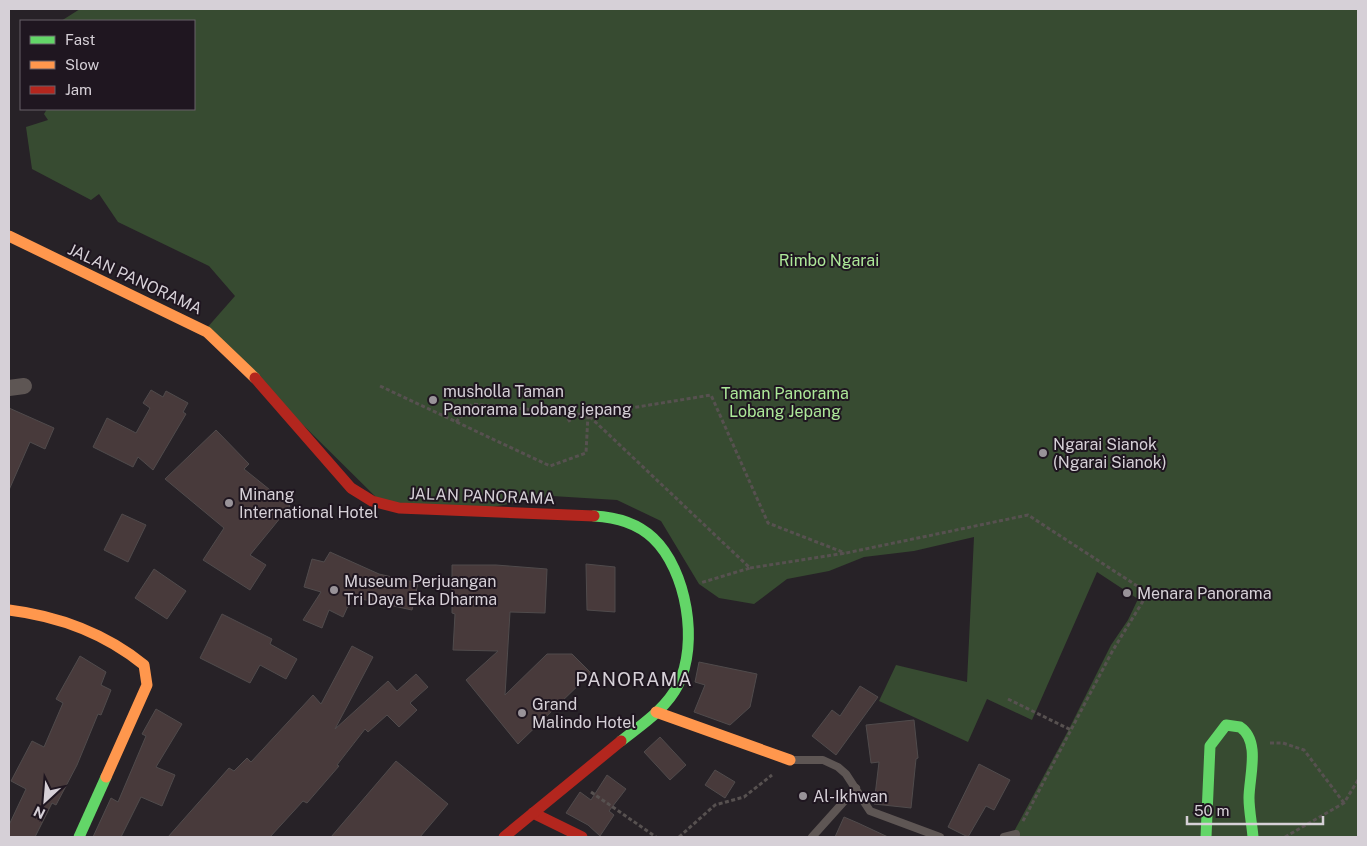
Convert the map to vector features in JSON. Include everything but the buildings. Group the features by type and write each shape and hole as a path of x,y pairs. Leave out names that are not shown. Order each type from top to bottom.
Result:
{"main road":[{"name":"JALAN PANORAMA","path":"9,236 207,332 255,378 351,488 372,501 399,508 611,517 637,525 657,541 667,554 684,592 688,652 678,685 656,712 504,837"},
{"path":"9,610 35,613 97,634 128,652 144,665 147,685 79,837"},
{"path":"656,712 790,760"},
{"path":"1206,837 1210,746 1226,725 1236,725 1242,728 1248,734 1251,744 1249,799 1253,837"},
{"path":"533,813 582,837"}],"lane":[{"path":"790,760 823,760 838,767 856,788 870,811 940,837"},
{"path":"812,837 856,788"},
{"path":"1004,837 1016,834"}],"path":[{"path":"380,386 550,466 586,453 588,415"},
{"path":"456,422 472,404 588,415 711,395 768,523 846,553"},
{"path":"565,412 570,422"},
{"path":"588,415 750,568"},
{"path":"675,571 699,584 750,568 846,553 1028,515 1148,594 1113,650 1016,834"},
{"path":"1008,699 1071,730"},
{"path":"1251,744 1283,743 1304,750 1344,803"},
{"path":"679,837 715,805 744,797 790,760"},
{"path":"575,780 656,837"},
{"path":"1285,837 1344,803 1358,780"}],"green space":[{"name":"Rimbo Ngarai","path":"80,9 1358,9 1358,837 1011,837 1069,729 1111,645 1128,620 1138,599 1097,572 1032,720 987,699 968,742 879,701 896,665 967,682 974,537 914,551 864,557 829,571 787,579 754,604 719,598 699,584 661,521 617,500 552,496 449,515 387,508 206,329 235,296 209,266 118,222 99,194 91,200 32,169 26,127 48,120 44,114 46,110 195,110 195,20 63,20"}],"traffic: fast":[{"path":"594,516 625,522 640,528 653,538 665,552 674,569 686,608 688,649 678,685 660,709 621,741"},
{"path":"1206,837 1210,746 1226,725 1240,727 1250,741 1252,760 1249,803 1253,837"},
{"path":"79,837 106,777"}],"traffic: slow":[{"path":"9,236 207,332 255,378"},
{"path":"9,610 45,617 81,628 114,644 144,665 147,685 106,777"},
{"path":"656,712 790,760"}],"traffic: jam":[{"path":"255,378 351,488 372,501 399,508 594,516"},
{"path":"504,837 621,741"},
{"path":"533,813 582,837"}],"place":[{"name":"musholla Taman Panorama Lobang jepang","path":"433,400"},
{"name":"Ngarai Sianok (Ngarai Sianok)","path":"1043,453"},
{"name":"Minang International Hotel","path":"229,503"},
{"name":"Museum Perjuangan Tri Daya Eka Dharma","path":"334,590"},
{"name":"Menara Panorama","path":"1127,593"},
{"name":"Grand Malindo Hotel","path":"522,713"},
{"name":"Al-Ikhwan","path":"803,796"}],"district":[{"name":"PANORAMA","path":"634,679"}],"park label":[{"name":"Taman Panorama Lobang Jepang","path":"785,402"}]}
